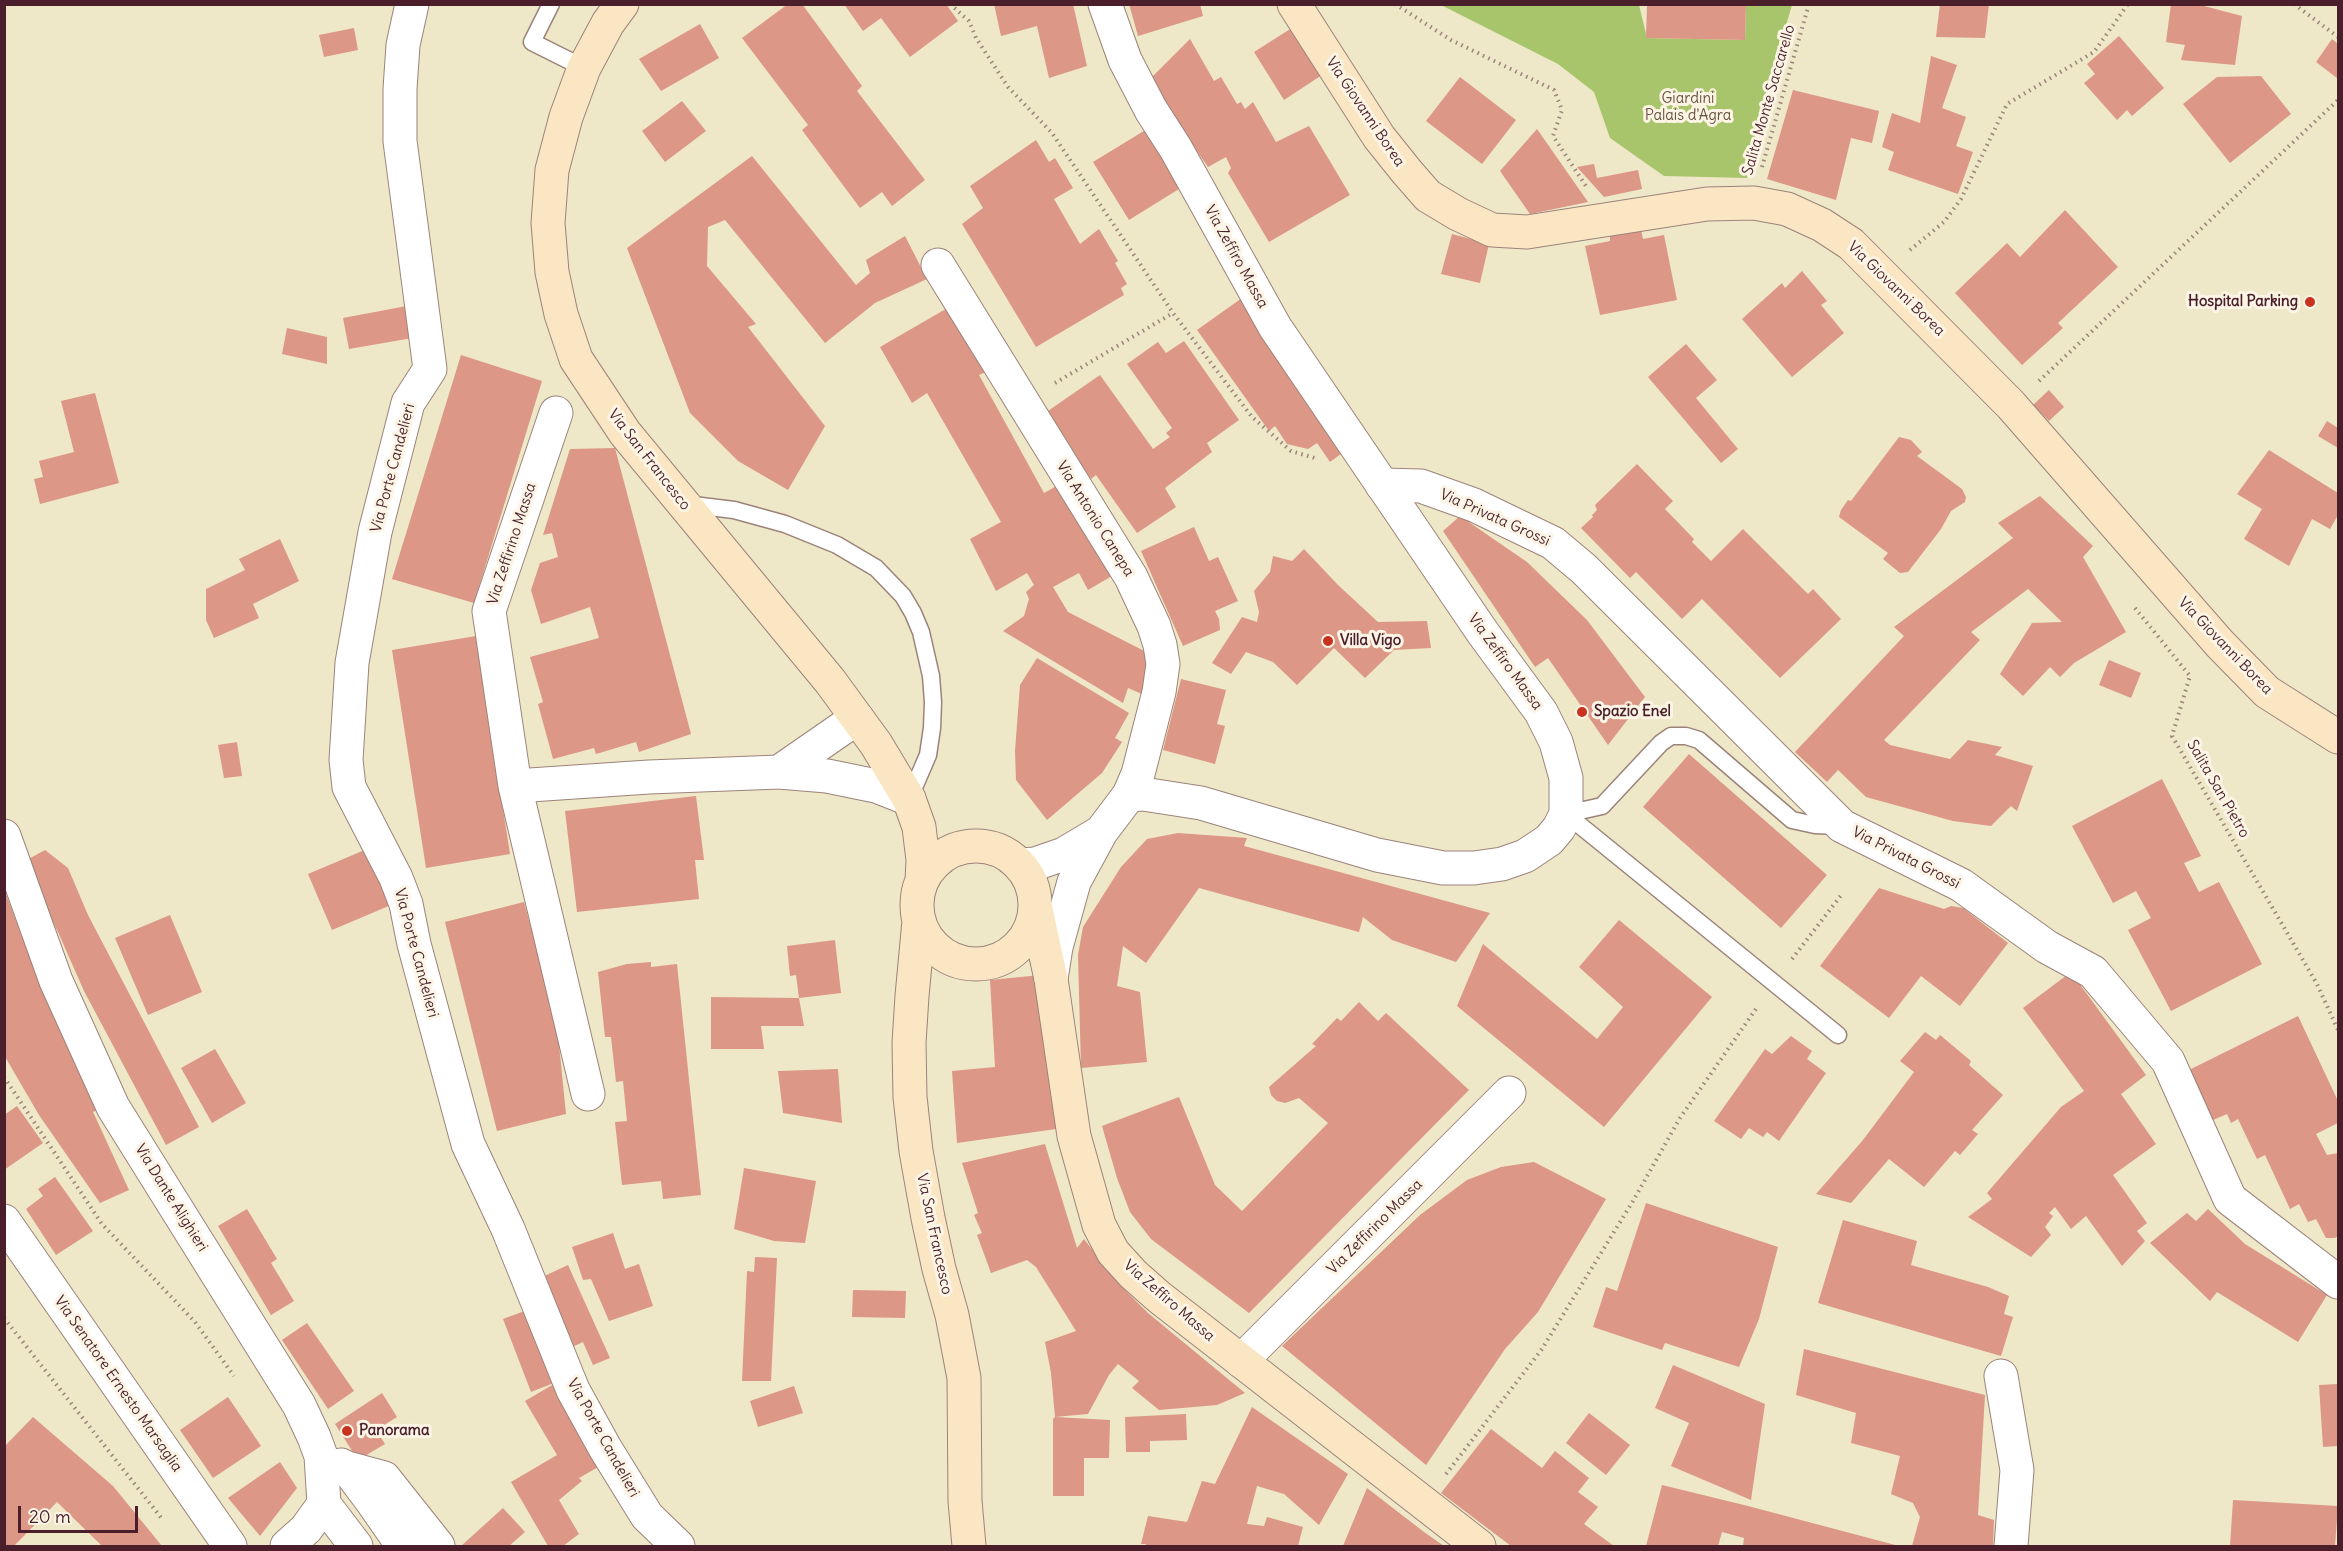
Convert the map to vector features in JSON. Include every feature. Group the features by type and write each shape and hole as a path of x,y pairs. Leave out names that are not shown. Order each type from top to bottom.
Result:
{"main road":[{"name":"Via San Francesco","path":"622,4 608,23 584,68 566,117 552,170 548,223 552,272 561,314 576,359 625,433 830,681 876,744 909,799 919,827 923,860 922,881"},
{"name":"Via Giovanni Borea","path":"1294,4 1379,137 1428,196 1458,214 1492,230 1527,232 1707,204 1754,203 1787,209 1822,225 1851,244 2011,405 2220,644 2267,692 2338,737"},
{"name":"Via San Francesco","path":"909,799 947,833 974,846"},
{"path":"974,846 1004,853 1020,865 1030,881 1035,905 1030,928 1019,946 1005,956 990,962 970,963 952,958 932,944 919,921 917,906 922,881 927,871 942,857 962,848 974,846"},
{"name":"Via Zeffiro Massa","path":"1035,905 1051,979 1074,1136 1099,1225 1113,1252 1133,1274 1240,1361 1479,1546"},
{"name":"Via San Francesco","path":"919,921 909,1042 910,1097 916,1151 928,1218 952,1315 964,1378 965,1501 969,1546"}],"street":[{"name":"Via Porte Candelieri","path":"412,4 403,45 400,141 430,369 408,403 375,532 352,663 346,760 349,787 396,878 406,904 417,956 468,1144 508,1229 573,1390 647,1516 678,1546"},
{"name":"Via Zeffiro Massa","path":"1105,4 1125,60 1151,110 1176,149 1275,327 1483,633 1540,712 1556,742 1566,778 1566,814"},
{"name":"Via Antonio Canepa","path":"938,265 1131,577 1154,626 1163,664 1159,692 1138,774 1129,795"},
{"name":"Via Zeffirino Massa","path":"556,413 489,611 515,786 588,1094"},
{"name":"Via Privata Grossi","path":"1382,485 1421,486 1474,505 1553,543 1584,569 1842,826 1961,885 2047,947 2093,972 2168,1061 2230,1199 2338,1282"},
{"path":"779,772 857,718"},
{"path":"515,786 649,777 779,772 828,776 876,786 909,799"},
{"path":"1051,979 1056,947 1074,882 1101,832 1129,795 1143,794 1201,803 1377,855 1443,868 1474,868 1502,864 1525,856 1549,840 1559,828 1566,814"},
{"path":"1020,865 1035,864 1056,857 1101,832"},
{"name":"Via Dante Alighieri","path":"4,836 56,981 113,1107 298,1406 314,1437 334,1462 324,1504"},
{"name":"Via Zeffirino Massa","path":"1240,1361 1509,1093"},
{"name":"Via Senatore Ernesto Marsaglia","path":"4,1221 230,1546"},
{"path":"2001,1376 2017,1470 2011,1546"},
{"path":"334,1462 403,1546"},
{"path":"334,1462 384,1478 438,1546"},
{"path":"287,1546 306,1529 324,1504 356,1546"}],"lane":[{"path":"551,4 532,42 584,68"},
{"path":"683,504 734,510 785,524 837,545 876,568 903,596 921,632 931,676 933,702 928,755 909,799"},
{"path":"1566,814 1602,806 1661,743 1671,736 1686,736 1698,740 1792,820 1815,825 1842,826"},
{"path":"1566,814 1838,1035"}],"path":[{"path":"950,4 969,21 976,38 1008,87 1052,133 1173,313 1252,417 1291,451 1324,461"},
{"path":"1395,4 1451,40 1554,90 1562,110 1553,136 1602,211 1603,221"},
{"name":"Salita Monte Saccarello","path":"1754,203 1757,182 1809,4"},
{"path":"1882,273 1944,222 1961,199 2007,104 2094,52 2128,4"},
{"path":"2294,4 2338,37"},
{"path":"2011,405 2338,100"},
{"path":"1023,402 1173,313"},
{"name":"Salita San Pietro","path":"2132,604 2190,676 2172,736 2317,984 2338,1030"},
{"path":"1424,1503 1542,1349 1633,1201 1680,1118 1774,982 1842,894"},
{"path":"4,1077 102,1224 195,1322 234,1377"},
{"path":"4,1318 169,1527"}],"green space":[{"name":"Giardini Palais d'Agra","path":"1441,5 1639,5 1647,38 1745,40 1746,5 1792,5 1761,110 1747,178 1664,176 1610,138 1594,92 1558,64"}],"building":[{"path":"788,4 802,4 862,86 857,91 925,180 892,206 882,192 860,208 802,130 808,125 742,38"},
{"path":"844,4 946,4 958,21 910,57 881,18 863,31"},
{"path":"994,4 1073,4 1087,66 1049,78 1037,26 1001,36"},
{"path":"1129,4 1200,4 1203,16 1138,36"},
{"path":"1647,4 1746,4 1745,40 1646,38"},
{"path":"1940,4 1989,4 1985,38 1936,37"},
{"path":"2171,4 2204,6 2242,16 2235,65 2181,60 2185,45 2166,42"},
{"path":"700,24 719,58 661,91 639,59"},
{"path":"1295,26 1325,73 1284,100 1254,52"},
{"path":"354,28 358,50 324,57 319,35"},
{"path":"2119,36 2164,88 2132,116 2127,110 2117,120 2084,83 2095,74 2087,64"},
{"path":"1190,39 1214,81 1221,77 1237,104 1241,102 1245,109 1253,102 1276,142 1309,126 1350,195 1269,242 1228,173 1231,168 1226,157 1208,167 1182,130 1152,77"},
{"path":"2332,39 2338,44 2337,78 2316,62"},
{"path":"1931,56 1957,65 1942,108 1966,117 1956,146 1973,152 1958,194 1888,170 1894,152 1882,147 1892,113 1920,123"},
{"path":"2261,76 2291,114 2230,163 2183,104 2217,77"},
{"path":"1460,77 1516,120 1482,164 1426,121"},
{"path":"1793,90 1879,111 1872,143 1851,138 1836,200 1767,179"},
{"path":"682,101 706,131 665,162 642,131"},
{"path":"1152,126 1187,184 1129,220 1093,162"},
{"path":"1537,129 1588,202 1530,214 1500,171"},
{"path":"1036,140 1049,162 1055,158 1073,188 1054,199 1080,244 1099,229 1118,261 1115,263 1127,284 1121,288 1124,295 1036,347 962,224 983,208 970,186"},
{"path":"752,156 856,285 870,273 866,260 905,236 927,279 875,303 825,343 725,220 708,227 707,266 756,324 748,327 825,426 788,490 738,461 690,413 627,248"},
{"path":"1594,164 1597,178 1638,170 1642,189 1604,197 1577,167"},
{"path":"2065,210 2118,267 2058,323 2063,328 2022,365 1955,293 2007,243 2020,257"},
{"path":"1641,230 1643,239 1664,235 1677,300 1600,315 1585,246 1610,241 1610,236"},
{"path":"1452,234 1489,244 1480,283 1441,274"},
{"path":"1802,271 1827,301 1821,305 1844,333 1792,377 1742,319 1782,283 1785,288"},
{"path":"1242,298 1349,448 1330,462 1317,443 1308,449 1287,444 1275,426 1269,431 1197,330"},
{"path":"412,305 418,337 349,349 343,318"},
{"path":"951,306 988,371 979,375 1044,493 1062,483 1117,573 1088,590 1079,573 1053,587 1068,612 1152,655 1142,694 1128,688 1123,703 1003,631 1024,616 1029,599 1026,592 1034,585 1027,573 996,591 970,539 1001,522 927,393 912,403 880,347"},
{"path":"287,328 327,337 327,364 282,354"},
{"path":"1184,341 1239,420 1207,443 1212,452 1165,488 1176,507 1137,533 1096,475 1091,479 1045,413 1100,375 1153,449 1170,437 1166,433 1172,428 1127,364 1158,342 1166,353"},
{"path":"1686,344 1717,380 1696,398 1738,449 1721,463 1648,377"},
{"path":"461,355 542,381 474,603 392,579"},
{"path":"2049,390 2064,407 2049,421 2033,405"},
{"path":"95,393 119,483 40,504 34,479 43,477 39,461 74,452 61,401"},
{"path":"2327,421 2338,428 2338,448 2318,436"},
{"path":"1899,437 1911,440 1922,452 1917,456 1962,489 1966,497 1965,502 1951,511 1941,529 1908,572 1900,573 1883,559 1888,553 1839,517 1848,500 1851,501"},
{"path":"615,448 691,734 639,752 636,742 596,754 594,748 553,759 538,704 543,702 530,657 599,638 590,607 541,624 531,590 540,563 558,557 552,533 543,535 570,449"},
{"path":"2269,450 2338,493 2338,515 2330,529 2312,519 2289,566 2244,539 2262,509 2237,494"},
{"path":"1637,464 1673,501 1665,509 1694,539 1692,542 1711,561 1743,529 1808,594 1813,589 1841,619 1780,678 1702,599 1682,619 1636,572 1630,578 1581,528 1593,517 1592,515 1597,510 1595,505"},
{"path":"2040,496 2093,546 2083,557 2126,632 2074,663 2060,677 2050,667 2023,696 2000,674 2032,623 2062,622 2028,589 1971,632 1980,640 1884,740 1890,745 1950,759 1968,740 2002,747 1995,755 2033,766 2017,811 2011,806 1991,826 1953,821 1866,797 1838,770 1827,782 1795,752 1904,636 1894,627 2013,538 1998,523"},
{"path":"1460,516 1527,562 1587,620 1645,697 1608,745 1548,658 1535,667 1443,531"},
{"path":"1194,527 1209,561 1218,557 1238,601 1215,611 1219,619 1220,630 1183,646 1141,551"},
{"path":"280,539 299,581 253,604 259,618 214,638 206,620 206,589 245,570 239,559"},
{"name":"Villa Vigo","path":"1304,549 1378,622 1427,621 1431,648 1394,650 1365,678 1334,648 1297,685 1273,662 1246,652 1231,674 1212,663 1242,617 1257,622 1259,612 1254,591 1270,572 1273,556 1292,561"},
{"path":"476,636 510,854 426,868 392,650"},
{"path":"1037,658 1129,713 1115,738 1122,742 1102,773 1047,820 1016,780 1015,751 1020,685"},
{"path":"2109,660 2141,673 2131,698 2099,685"},
{"path":"1181,679 1226,690 1217,724 1225,726 1215,764 1163,750"},
{"path":"237,742 242,776 224,778 218,745"},
{"path":"1689,754 1827,875 1781,928 1643,807"},
{"path":"2162,779 2201,856 2184,863 2199,892 2219,882 2262,964 2171,1011 2128,930 2151,918 2136,891 2113,903 2072,826"},
{"path":"696,796 704,860 695,860 699,899 577,912 565,811"},
{"path":"1178,833 1247,838 1244,846 1490,913 1456,962 1392,940 1363,917 1359,932 1199,888 1146,963 1123,946 1117,986 1140,992 1147,1062 1081,1068 1078,955 1083,927 1121,867 1147,839"},
{"path":"367,849 391,905 332,930 308,874"},
{"path":"45,850 68,868 88,915 199,1127 166,1145 84,991 23,862"},
{"path":"1879,888 1944,909 1951,906 1963,908 2008,943 1960,1006 1921,976 1889,1018 1820,966"},
{"path":"4,889 27,950 104,1107 93,1112 129,1190 100,1203 39,1115 4,1055"},
{"path":"524,902 557,1025 566,1114 497,1131 445,922"},
{"path":"170,915 202,992 148,1015 115,938"},
{"path":"1619,920 1712,997 1604,1127 1457,1006 1483,944 1597,1039 1623,1007 1579,967"},
{"path":"835,940 841,993 799,998 796,975 790,976 787,946"},
{"path":"651,962 651,967 677,964 701,1195 663,1199 661,1181 622,1185 615,1122 627,1121 623,1081 616,1082 611,1037 605,1037 598,972 627,964"},
{"path":"2071,972 2146,1075 2121,1094 2156,1144 2113,1175 2147,1223 2137,1231 2145,1241 2122,1266 2086,1216 2071,1229 2055,1207 2049,1213 2053,1216 2045,1227 2051,1235 2031,1257 1968,1217 1992,1199 1987,1193 2061,1107 2084,1091 2023,1008"},
{"path":"1041,975 1048,1068 1056,1129 957,1143 952,1071 995,1067 990,980"},
{"path":"711,997 799,998 804,1026 761,1026 764,1049 711,1049"},
{"path":"1359,1002 1378,1021 1386,1013 1469,1090 1249,1313 1151,1239 1130,1212 1117,1178 1102,1126 1179,1097 1215,1185 1242,1211 1328,1123 1299,1098 1285,1103 1277,1101 1271,1095 1269,1087 1316,1046 1312,1044 1337,1018 1341,1021"},
{"path":"2298,1016 2338,1101 2338,1123 2316,1134 2327,1155 2338,1153 2338,1236 2335,1238 2326,1238 2316,1219 2308,1222 2299,1204 2290,1209 2265,1155 2257,1159 2238,1119 2231,1123 2227,1114 2213,1120 2189,1070"},
{"path":"1925,1032 1936,1040 1940,1035 1971,1061 1969,1065 2003,1095 1972,1130 1978,1134 1960,1155 1955,1151 1924,1187 1889,1159 1851,1203 1816,1194 1863,1140 1914,1072 1900,1061"},
{"path":"1791,1036 1812,1051 1807,1059 1826,1073 1779,1141 1767,1132 1763,1137 1749,1128 1741,1139 1714,1121 1765,1049 1772,1054"},
{"path":"215,1049 246,1103 212,1123 181,1068"},
{"path":"838,1069 842,1123 783,1113 778,1071"},
{"path":"17,1106 43,1143 4,1170 4,1115"},
{"path":"1045,1144 1077,1248 1084,1239 1118,1283 1148,1313 1245,1393 1217,1405 1159,1410 1132,1388 1139,1381 1118,1364 1109,1375 1088,1414 1055,1417 1051,1373 1045,1342 1076,1331 1036,1267 1027,1260 991,1273 977,1235 982,1233 974,1215 978,1213 962,1163"},
{"path":"1534,1162 1606,1199 1538,1312 1505,1349 1426,1465 1282,1346 1420,1215 1467,1180 1501,1167"},
{"path":"744,1168 816,1181 805,1243 774,1241 734,1229"},
{"path":"55,1177 93,1231 56,1255 26,1209 43,1196 38,1189"},
{"path":"1646,1203 1778,1247 1759,1319 1739,1367 1665,1343 1662,1350 1593,1327 1606,1287 1617,1291"},
{"path":"247,1209 277,1259 271,1263 294,1301 271,1315 218,1226"},
{"path":"2208,1209 2245,1244 2327,1295 2298,1342 2217,1292 2210,1301 2150,1243 2187,1213 2196,1221"},
{"path":"1843,1220 1917,1241 1911,1265 1988,1287 2009,1296 2004,1314 2013,1317 2001,1356 1818,1303"},
{"path":"613,1233 625,1269 639,1264 653,1306 609,1321 591,1279 583,1280 572,1247"},
{"path":"755,1257 777,1258 771,1381 742,1381 747,1271 754,1272"},
{"path":"568,1265 610,1358 593,1365 583,1342 570,1348 538,1279"},
{"path":"853,1290 906,1291 905,1318 852,1317"},
{"path":"530,1309 607,1462 579,1478 582,1481 559,1500 579,1534 563,1546 548,1546 511,1482 557,1455 525,1401 559,1381 531,1392 503,1319"},
{"path":"307,1323 354,1391 328,1409 282,1340"},
{"path":"1804,1349 1985,1395 1978,1515 1994,1520 1993,1546 1912,1546 1920,1517 1913,1503 1891,1494 1900,1456 1851,1443 1856,1413 1796,1395"},
{"path":"1673,1365 1765,1404 1751,1500 1671,1466 1689,1423 1655,1408"},
{"path":"2338,1384 2338,1446 2323,1447 2319,1385"},
{"path":"794,1386 803,1413 758,1427 750,1401"},
{"path":"382,1393 397,1417 376,1430 385,1444 358,1460 335,1424"},
{"path":"228,1397 261,1446 213,1478 180,1430"},
{"path":"1252,1407 1348,1474 1319,1525 1284,1494 1257,1486 1247,1524 1264,1526 1267,1517 1303,1527 1298,1546 1145,1546 1146,1544 1141,1544 1148,1516 1187,1522 1202,1481 1215,1484"},
{"path":"1589,1413 1630,1445 1606,1475 1566,1443"},
{"path":"1186,1414 1187,1440 1150,1441 1150,1452 1126,1452 1125,1417"},
{"path":"33,1417 113,1486 162,1546 102,1546 57,1502 14,1546 4,1546 4,1447"},
{"path":"1055,1417 1110,1420 1109,1458 1084,1458 1084,1496 1053,1496 1053,1419"},
{"path":"1491,1429 1542,1468 1555,1451 1589,1478 1578,1492 1598,1507 1584,1524 1614,1546 1511,1546 1441,1493"},
{"path":"280,1462 297,1488 260,1536 228,1498"},
{"path":"1662,1485 1899,1546 1743,1546 1744,1538 1722,1532 1718,1546 1646,1546"},
{"path":"1367,1488 1424,1532 1444,1546 1343,1546"},
{"path":"2233,1500 2338,1506 2335,1546 2230,1546"},
{"path":"503,1508 525,1532 509,1546 461,1546"}],"place":[{"name":"Hospital Parking","path":"2310,302"},
{"name":"Villa Vigo","path":"1328,641"},
{"name":"Spazio Enel","path":"1582,712"},
{"name":"Panorama","path":"347,1431"}]}
